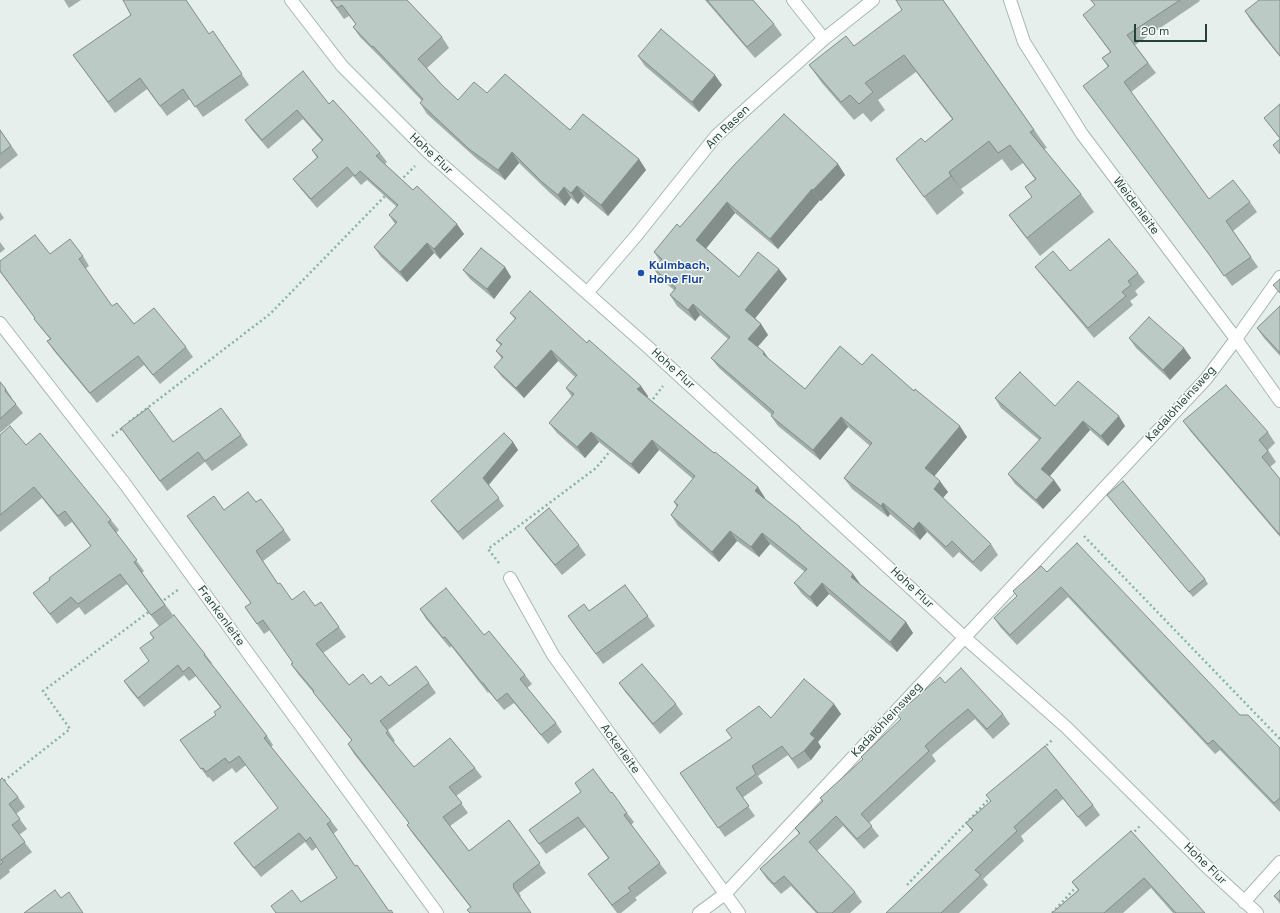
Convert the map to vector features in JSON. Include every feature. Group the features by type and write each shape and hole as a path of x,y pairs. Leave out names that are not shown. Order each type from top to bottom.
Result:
{"street":[{"name":"Hohe Flur","path":"291,0 342,66 428,152 676,371 964,637 1066,728 1153,814 1257,913"},
{"path":"793,0 824,39"},
{"name":"Am Rasen","path":"587,292 636,236 716,136 824,39 873,0"},
{"name":"Weidenleite","path":"1010,0 1024,42 1082,134 1236,339 1280,401"},
{"name":"Kadalöhleinsweg","path":"699,913 725,894 1206,378 1280,277"},
{"name":"Frankenleite","path":"0,323 125,484 437,913"},
{"name":"Ackerleite","path":"510,578 553,654 739,913"},
{"path":"1244,902 1280,862"}],"path":[{"path":"395,186 428,152"},
{"path":"97,447 270,314 390,191"},
{"path":"646,408 676,371"},
{"path":"510,578 488,549 596,468 611,450"},
{"path":"1071,523 1280,738"},
{"path":"0,784 70,729 43,691 194,578"},
{"path":"1038,754 1066,728"},
{"path":"907,885 993,796"},
{"path":"1126,840 1153,814"},
{"path":"1052,913 1082,882"}],"building":[{"path":"123,0 186,0 209,34 213,31 242,74 195,107 183,89 160,106 140,78 108,102 73,55 131,15"},
{"path":"331,0 407,0 442,37 418,59 458,100 474,82 487,93 505,74 570,130 583,114 639,159 601,205 577,186 571,193 564,187 558,195 542,182 512,152 498,170 469,149 420,103 423,99 353,27 356,24 342,5 337,8"},
{"path":"707,0 753,0 774,24 747,47"},
{"path":"896,0 943,0 1034,130 1030,132 1081,194 1027,238 1009,215 1032,197 1025,187 1036,179 1010,145 998,153 989,141 949,172 951,176 924,197 896,159 921,138 925,142 953,119 904,55 865,83 873,92 859,104 850,95 841,102 809,65 846,36 854,46 902,10"},
{"path":"1091,0 1180,0 1127,35 1148,63 1124,82 1209,199 1233,180 1250,202 1226,221 1251,257 1224,276 1083,86 1109,66 1102,58 1111,52 1083,15 1095,5"},
{"path":"1259,0 1280,0 1280,56 1245,11"},
{"path":"661,29 715,75 692,102 638,56"},
{"path":"303,71 329,104 333,100 380,153 376,156 413,190 417,186 457,224 434,249 427,243 400,272 374,247 397,222 389,215 398,205 360,171 355,176 347,167 311,199 293,179 318,157 312,150 323,140 297,110 262,140 245,120"},
{"path":"1280,104 1280,138 1264,118"},
{"path":"784,114 838,164 813,190 812,189 770,239 727,202 696,240 739,277 758,252 779,269 745,310 761,324 748,339 764,352 763,354 805,389 840,346 862,365 872,354 914,391 915,389 960,426 925,468 940,481 934,489 991,544 973,562 952,541 946,547 919,522 913,529 883,503 881,506 844,478 872,443 841,417 813,450 771,416 774,412 711,358 730,337 693,304 688,310 670,295 676,288 653,268 662,259 654,252 677,224 680,227 735,164"},
{"path":"0,130 11,146 0,154"},
{"path":"1280,139 1280,154 1273,145"},
{"path":"35,235 50,254 70,239 83,256 79,259 112,306 117,303 134,324 154,308 186,347 153,375 138,356 90,393 47,341 51,339 34,319 35,318 0,271 0,261"},
{"path":"1109,239 1138,273 1128,281 1131,285 1122,292 1126,296 1088,328 1035,267 1053,251 1070,271"},
{"path":"481,248 505,267 487,289 463,270"},
{"path":"1280,279 1280,293 1273,285"},
{"path":"530,291 587,343 589,340 641,386 637,389 714,453 715,452 758,487 755,491 800,527 853,574 851,577 906,622 890,642 822,583 810,597 794,583 807,569 762,533 751,547 730,531 712,552 671,515 678,505 674,502 695,476 652,440 631,464 591,432 577,447 549,423 574,394 566,388 577,375 551,350 516,388 494,367 503,357 496,351 502,344 496,340 516,318 510,313"},
{"path":"1280,306 1280,353 1257,328"},
{"path":"1149,317 1184,348 1163,370 1129,338"},
{"path":"1020,372 1055,406 1078,381 1119,416 1101,436 1083,421 1041,469 1054,480 1036,500 1008,474 1041,438 995,398"},
{"path":"0,382 6,389 5,391 16,404 0,419"},
{"path":"1226,385 1268,432 1259,440 1268,451 1262,457 1280,479 1280,535 1183,421"},
{"path":"148,408 173,442 221,408 241,435 205,461 198,452 160,481 121,428"},
{"path":"10,426 26,445 40,433 111,520 108,522 137,560 134,562 165,605 151,615 120,574 78,604 71,597 50,614 33,593 50,580 49,578 91,546 65,511 58,516 34,487 0,515 0,435"},
{"path":"504,433 513,442 483,478 499,498 458,532 431,501"},
{"path":"1123,481 1205,579 1189,592 1107,495"},
{"path":"248,492 256,502 261,499 284,530 256,551 278,584 280,583 292,600 304,591 315,606 321,602 339,627 316,644 349,685 363,674 371,684 381,676 389,686 416,666 429,683 380,721 388,731 386,733 414,767 450,738 475,768 449,787 462,803 443,817 469,851 509,820 540,863 513,884 513,887 531,913 470,913 467,910 471,907 407,825 409,823 348,744 352,740 291,664 293,663 263,620 257,624 245,607 251,603 187,516 214,496 224,510"},
{"path":"549,508 579,545 555,565 525,528"},
{"path":"1077,543 1240,715 1248,715 1280,748 1280,798 1274,803 1213,740 1208,744 1061,587 1010,635 994,618 1017,596 1013,591 1041,566 1047,572"},
{"path":"625,585 648,616 596,654 568,616 584,604 589,611"},
{"path":"446,588 484,635 489,631 525,675 520,679 556,723 541,735 507,693 497,701 445,637 443,638 420,609"},
{"path":"174,615 267,736 264,738 331,821 327,824 355,866 357,865 389,911 391,910 393,913 276,913 271,906 292,890 301,902 337,878 310,837 306,841 299,833 254,868 234,843 278,808 239,756 229,763 225,758 206,772 203,768 201,769 180,740 216,715 214,712 221,707 189,667 183,672 178,665 138,698 124,681 149,661 140,648 154,638 150,633"},
{"path":"642,664 676,704 653,724 619,683"},
{"path":"961,668 1003,714 987,729 968,709 946,727 925,746 929,751 861,814 872,826 857,839 836,816 809,842 855,892 832,913 818,913 784,876 774,884 760,869 800,833 795,828 823,801 820,798 863,759 861,757 901,719 897,714 940,677 945,683"},
{"path":"804,679 834,704 810,734 815,738 804,751 792,759 782,746 752,766 756,774 736,788 749,806 718,828 680,773 732,738 726,730 759,706 771,718"},
{"path":"1045,746 1093,805 1078,817 1056,789 1014,827 1017,831 975,870 981,875 941,913 886,913 973,830 966,823 991,801 986,795"},
{"path":"593,769 627,813 624,815 660,863 628,888 631,891 612,905 588,874 609,858 578,817 539,844 529,830 581,792 575,783"},
{"path":"2,778 18,797 9,804 20,819 12,825 25,842 1,860 3,862 0,865 0,780"},
{"path":"1131,831 1205,913 1176,913 1144,878 1104,913 1052,913 1079,890 1072,882"},
{"path":"55,890 61,898 69,892 83,913 24,913"},
{"path":"1280,890 1280,901 1274,896"}],"place":[{"name":"Kulmbach, Hohe Flur","path":"641,273"}]}
